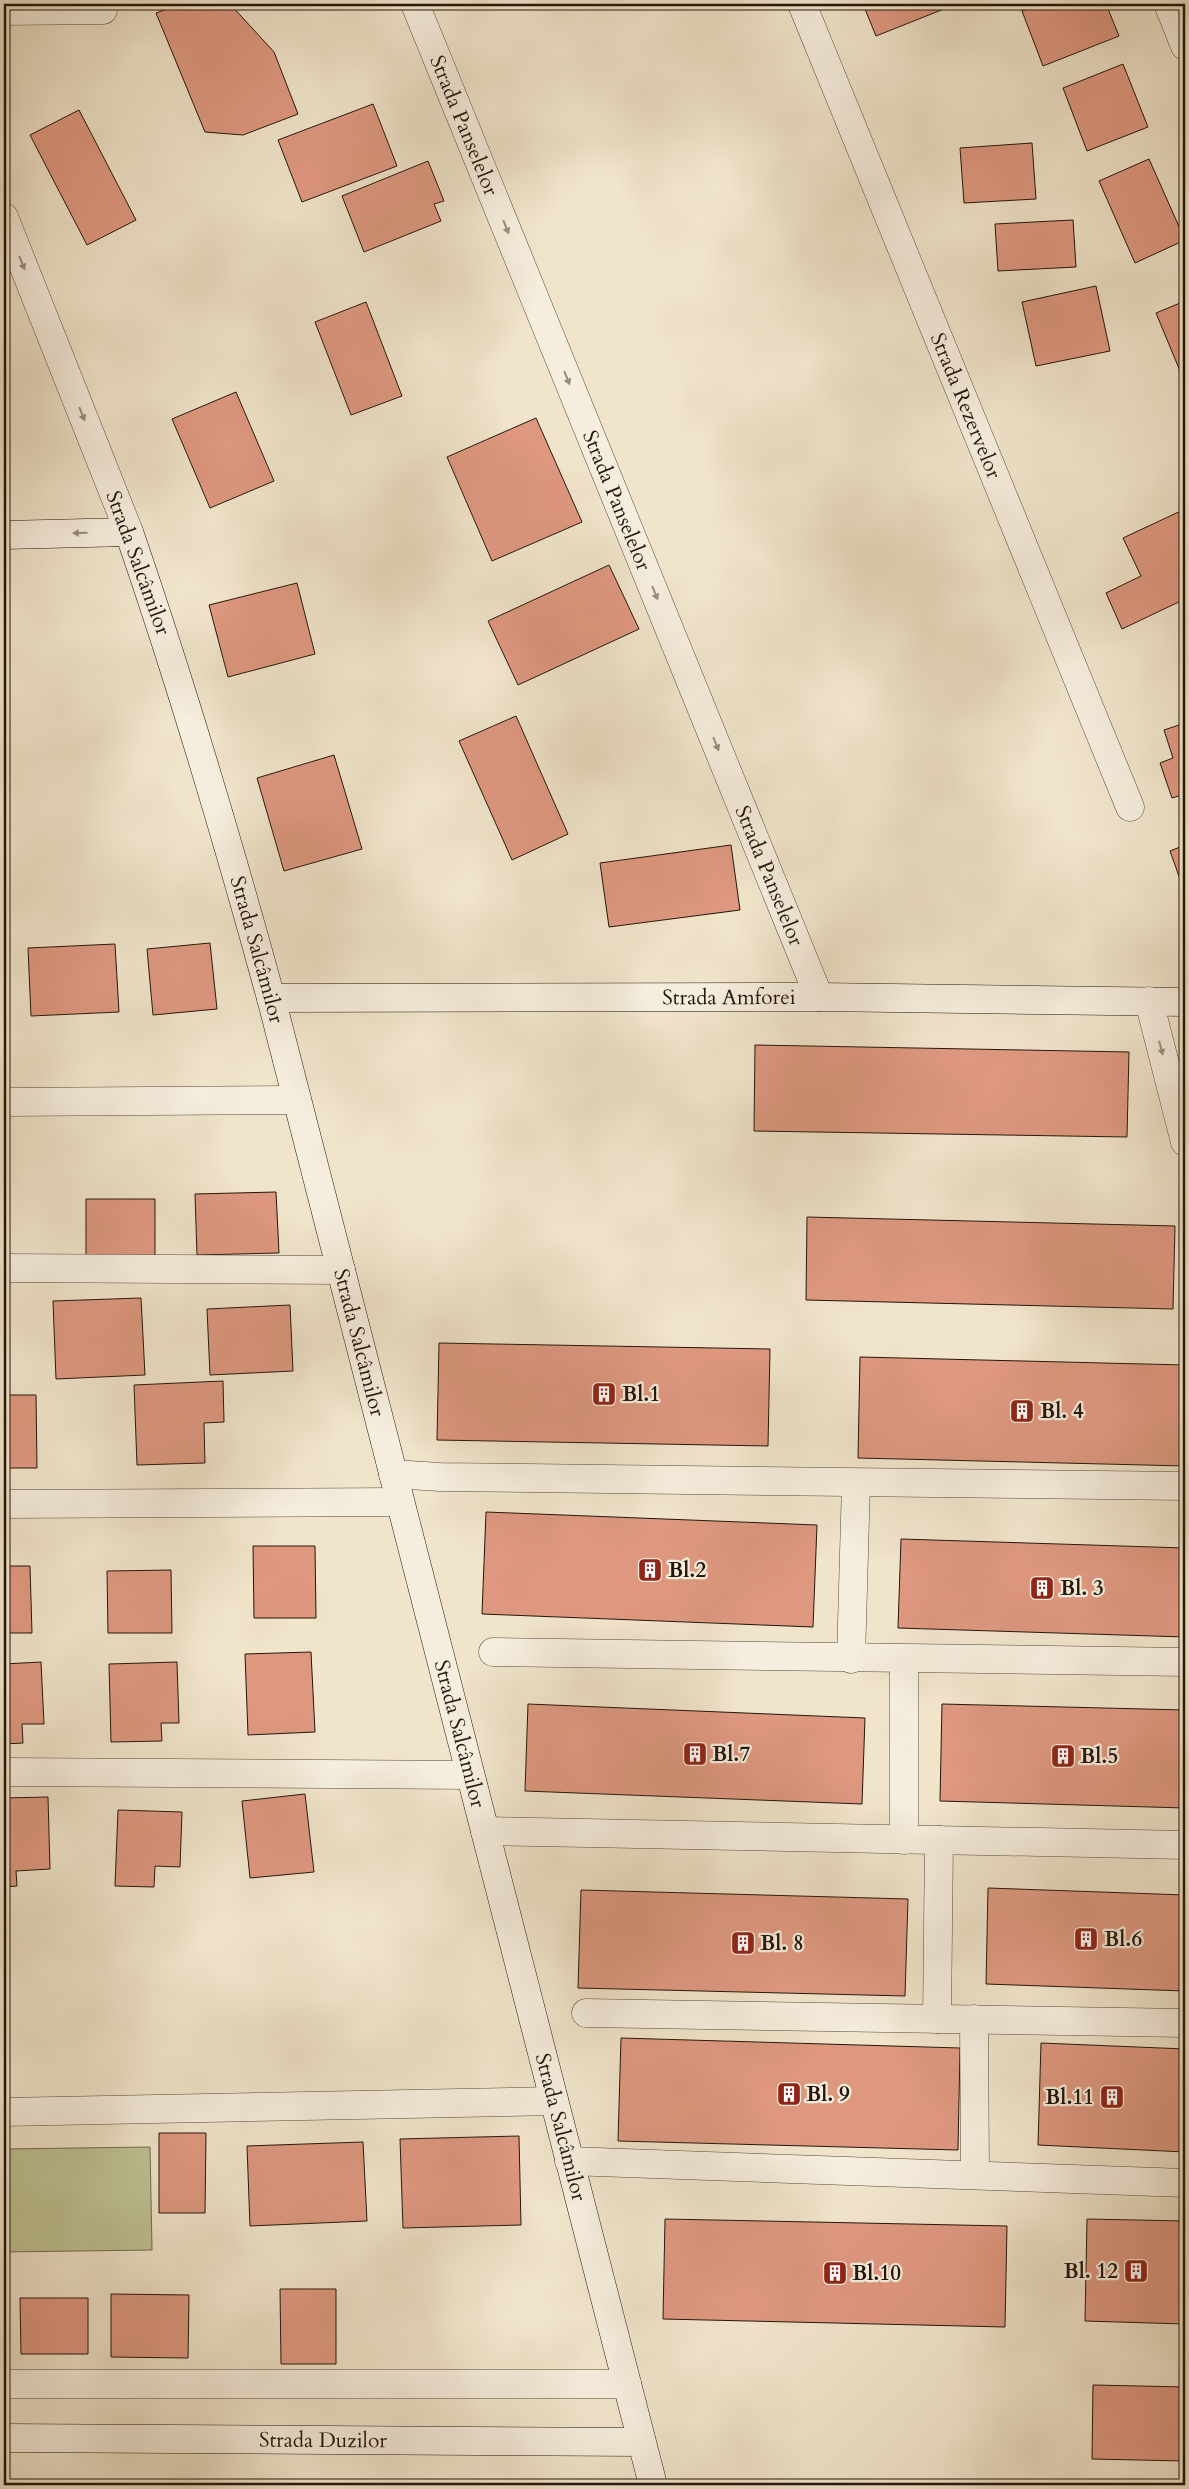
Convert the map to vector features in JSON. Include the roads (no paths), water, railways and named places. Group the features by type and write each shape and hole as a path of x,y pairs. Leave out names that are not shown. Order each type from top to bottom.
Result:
{"street":[{"name":"Strada Panselelor","path":"415,4 819,997"},
{"name":"Strada Rezervelor","path":"802,4 1130,806"},
{"path":"1168,4 1185,46"},
{"path":"4,11 103,10"},
{"name":"Strada Salcâmilor","path":"4,217 129,532 235,865 271,998 653,2485"},
{"path":"4,535 129,532"},
{"name":"Strada Amforei","path":"271,998 819,997 1185,1002"},
{"path":"1149,1001 1185,1142"},
{"path":"4,1102 297,1100"},
{"path":"4,1268 341,1270"},
{"path":"393,1474 440,1477 1185,1486"},
{"path":"851,1659 856,1483"},
{"path":"4,1504 400,1502"},
{"path":"493,1652 851,1659 1185,1662"},
{"path":"904,1659 904,1840"},
{"path":"4,1772 470,1775"},
{"path":"484,1831 1185,1845"},
{"path":"937,2019 939,1840"},
{"path":"586,2013 1185,2023"},
{"path":"974,2020 975,2175"},
{"path":"4,2112 554,2101"},
{"path":"570,2161 1185,2183"},
{"path":"4,2384 626,2384"},
{"name":"Strada Duzilor","path":"4,2438 641,2442"}],"place":[{"name":"Bl.1","path":"604,1394"},
{"name":"Bl. 4","path":"1022,1411"},
{"name":"Bl.2","path":"650,1570"},
{"name":"Bl. 3","path":"1042,1588"},
{"name":"Bl.7","path":"695,1754"},
{"name":"Bl.5","path":"1063,1756"},
{"name":"Bl.6","path":"1086,1939"},
{"name":"Bl. 8","path":"743,1943"},
{"name":"Bl. 9","path":"789,2094"},
{"name":"Bl.11","path":"1112,2097"},
{"name":"Bl. 12","path":"1136,2271"},
{"name":"Bl.10","path":"835,2273"}]}
